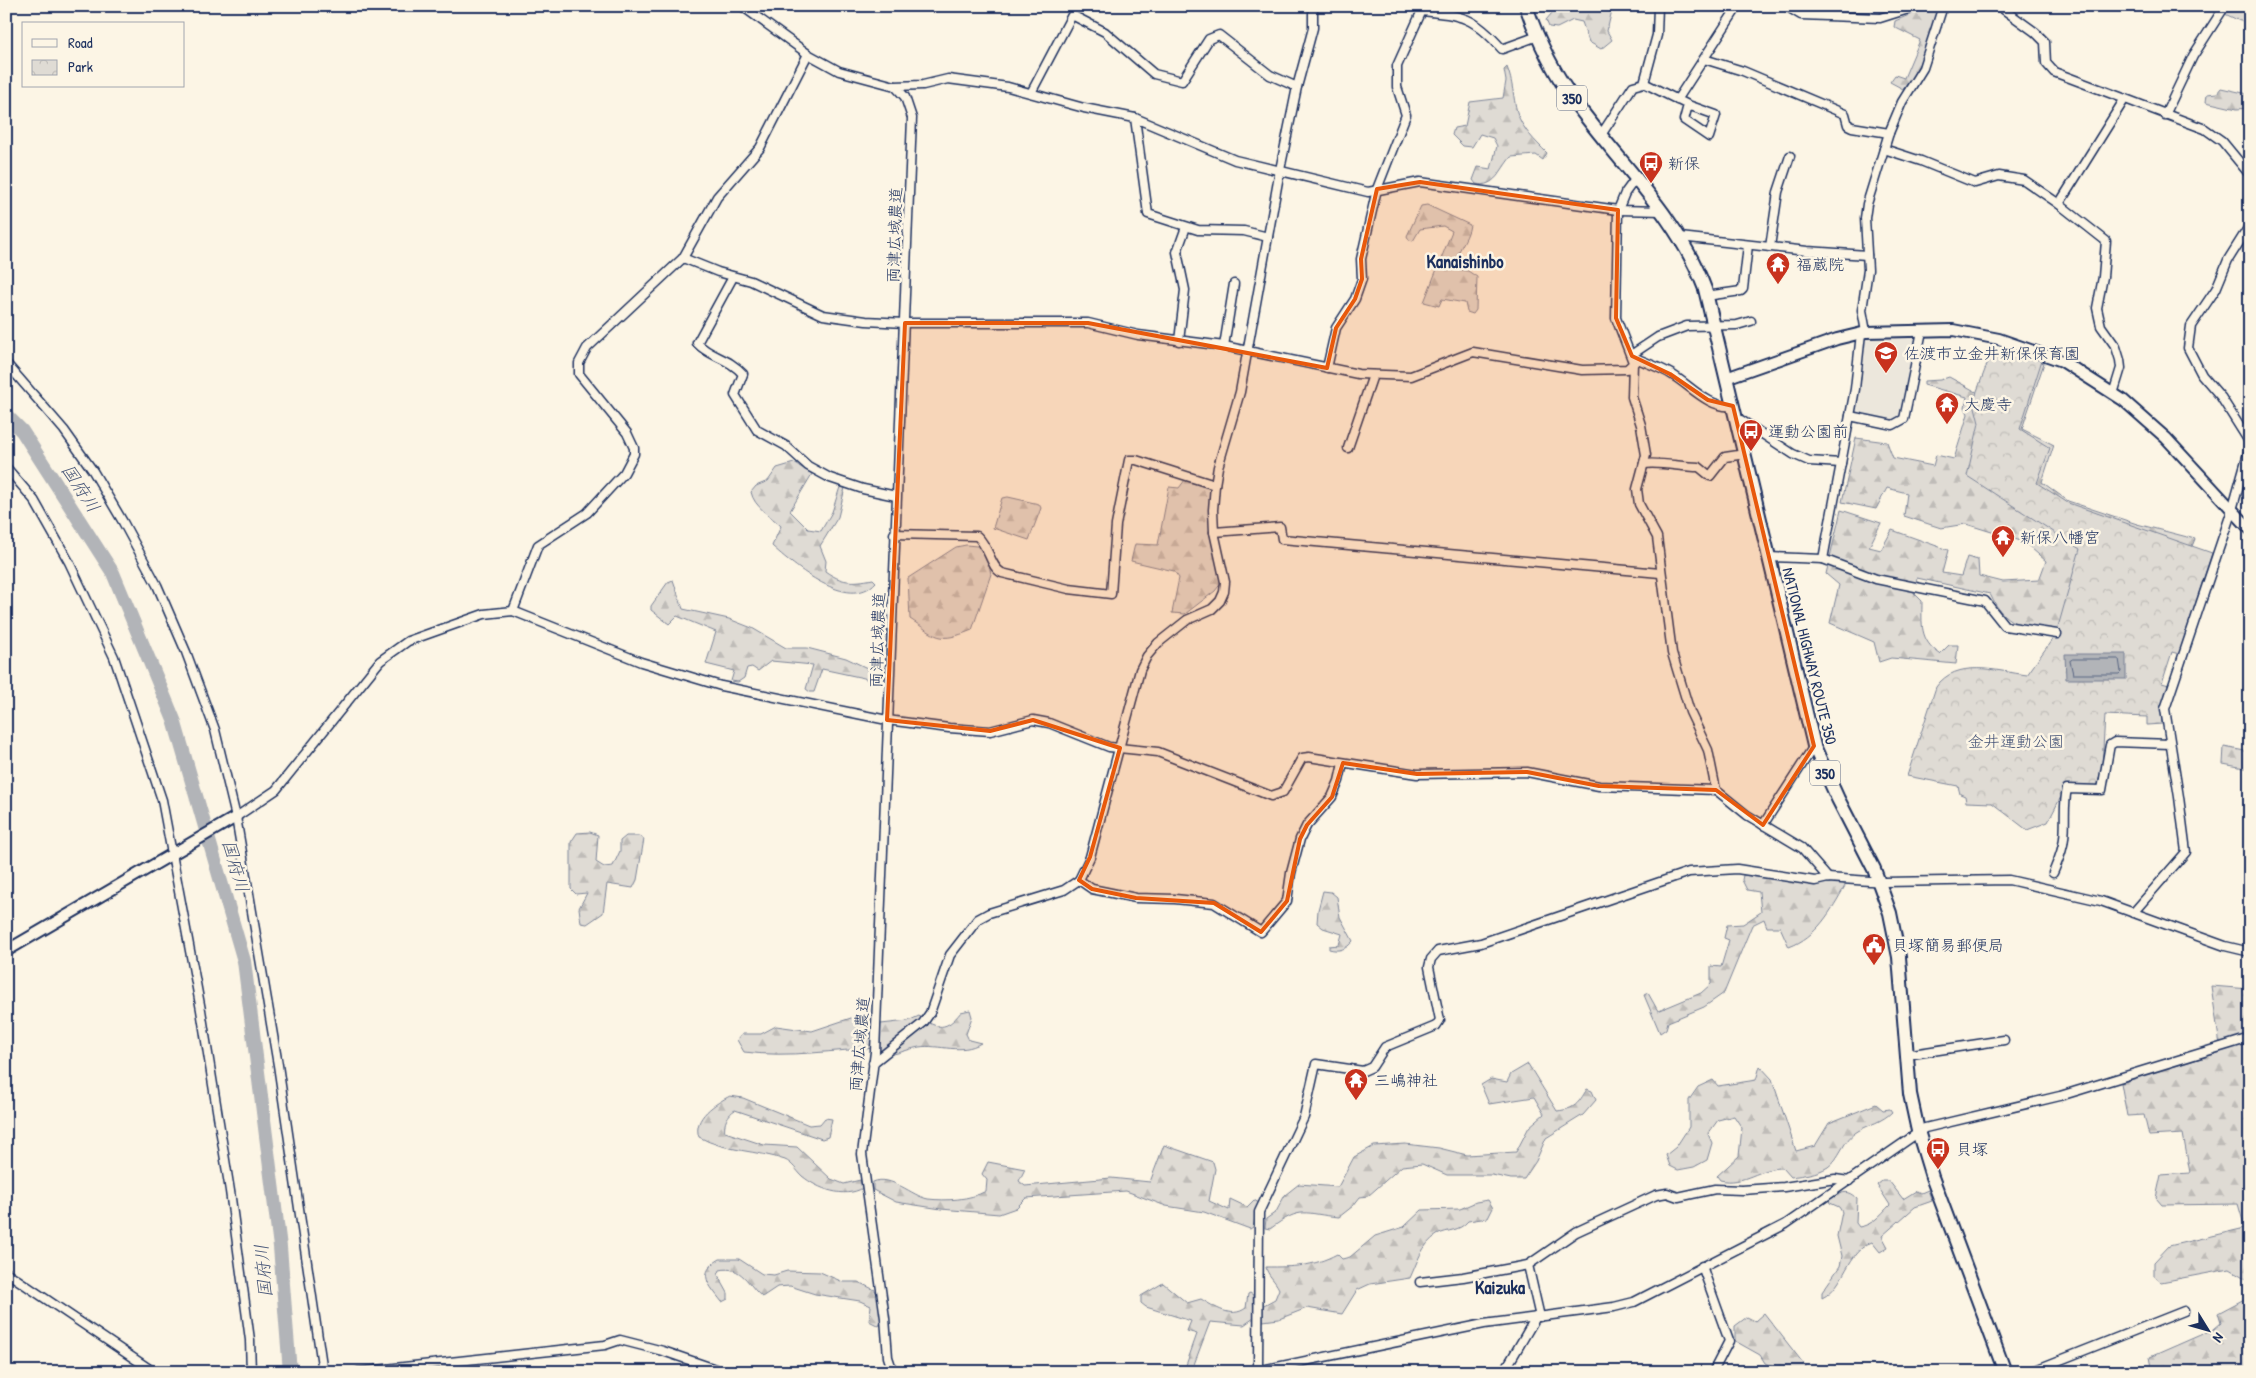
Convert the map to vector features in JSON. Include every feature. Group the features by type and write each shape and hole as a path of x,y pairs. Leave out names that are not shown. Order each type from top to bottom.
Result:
{"highway":[{"name":"NATIONAL HIGHWAY ROUTE 350","path":"1526,6 1538,36 1565,88 1663,212 1680,237 1698,272 1714,326 1814,746 1838,799 1879,880 1896,941 1910,1094 1918,1131 1932,1176 2005,1372"}],"street":[{"path":"742,6 808,54 839,71 894,86 923,85 948,80 984,82 1084,108 1135,118 1235,160 1368,192 1420,182 1618,210 1663,212"},
{"path":"752,14 758,6"},
{"path":"1031,93 1077,6"},
{"path":"873,1063 923,1023 930,1013 950,955 978,919 989,913 1064,890 1079,880 1090,857 1140,670 1147,656 1172,630 1187,620 1212,609 1220,601 1225,582 1214,532 1215,485 1218,467 1240,392 1280,170 1297,87 1313,28 1314,6"},
{"path":"1644,84 1657,35 1658,6"},
{"path":"1677,100 1738,6"},
{"path":"1786,6 1801,15 1880,18 1918,6"},
{"path":"1823,558 1864,332 1862,310 1868,270 1865,218 1889,133 1902,102 1923,68 1943,6"},
{"path":"1998,6 2040,37 2046,48 2046,63 2054,72 2124,100 2193,124 2213,134 2227,146 2250,175"},
{"path":"2165,115 2193,56 2225,6"},
{"path":"1327,368 1336,328 1356,299 1362,279 1361,259 1377,189 1406,115 1397,87 1397,66 1422,9 1456,14 1465,18 1479,26 1502,49 1538,36"},
{"path":"1072,15 1105,32 1154,74 1182,81 1209,39 1219,35 1270,75 1297,87"},
{"path":"513,611 538,545 587,513 624,473 634,454 627,433 579,374 579,363 582,357 600,336 684,258 717,197 760,148 808,54"},
{"path":"1704,60 1743,71 1844,114 1848,125 1852,127 1889,133"},
{"path":"1601,135 1633,86 1644,84 1688,105 1716,115 1709,137 1684,120 1688,105"},
{"name":"両津広域農道","path":"893,1372 888,1357 885,1318 862,1154 873,1063 912,118 905,97 894,86"},
{"path":"2059,204 2124,100"},
{"path":"1135,118 1148,214 1198,230 1244,231 1268,237"},
{"path":"1884,149 1921,161 1976,183 1999,176 2024,180 2059,204 2106,241 2103,277 2097,308 2102,326 2116,346 2120,360 2121,368 2113,394"},
{"path":"1770,247 1778,192 1790,156"},
{"path":"1636,178 1625,193 1618,210 1616,318 1632,358 1632,397 1646,455 1637,489 1639,504 1655,531 1672,653 1694,724 1708,750 1716,790 1733,805 1802,848 1828,878"},
{"path":"2133,913 2186,852 2165,709 2232,510 2250,445 2221,397 2202,375 2188,348 2191,326 2216,289 2228,260 2250,225"},
{"path":"1179,340 1185,290 1177,252 1186,227"},
{"path":"1680,237 1867,255"},
{"path":"1706,296 1741,291 1745,283 1748,245"},
{"path":"684,258 732,277 751,282 823,315 866,321 904,323 1075,322 1138,335 1224,346 1327,368 1373,375 1411,376 1473,352 1582,370 1627,369 1632,358 1658,338 1686,326 1714,326 1751,321"},
{"path":"732,277 697,343 704,351 733,363 743,374 736,395 757,430 786,446 808,466 830,478 863,489 896,496"},
{"path":"1224,346 1234,284"},
{"path":"1850,416 1893,425 1904,419 1922,331"},
{"path":"1726,378 1864,332 1967,332 1999,339 2062,361 2113,394 2156,428 2250,529"},
{"path":"1632,358 1670,374 1708,400 1727,407 1733,406"},
{"path":"6,363 64,430 93,472 157,585 186,652 214,730 236,817 278,1065 323,1372"},
{"path":"1348,448 1373,375"},
{"path":"1736,420 1741,420 1793,454 1809,461 1841,463"},
{"path":"1644,464 1659,463 1680,468 1699,467 1710,476 1726,457 1745,454"},
{"path":"894,534 976,536 986,545 994,567 1002,573 1069,589 1111,594 1116,525 1129,460 1136,460 1215,485"},
{"path":"6,467 34,500 69,562 114,657 162,800 201,1010 230,1192 250,1340 251,1372"},
{"path":"1214,532 1280,527 1282,539 1660,573"},
{"path":"1768,557 1823,558 1876,579 1985,601 2005,626 2057,634"},
{"path":"6,950 236,817 276,790 380,661 393,651 408,641 484,614 513,611 540,620 641,662 730,688 887,720 990,730 1032,720 1049,723 1108,747 1158,752 1271,796 1283,792 1302,758 1309,757 1343,764 1417,774 1527,772 1599,786 1716,790"},
{"path":"2053,873 2062,854 2065,836 2064,802 2067,789 2102,790 2110,745 2115,742 2170,744"},
{"path":"1763,825 1814,746"},
{"path":"1079,880 1092,889 1136,898 1176,898 1214,903 1261,932 1287,901 1291,873 1300,839 1306,825 1332,797 1343,764"},
{"path":"2250,952 2225,946 2101,902 2009,880 1828,878 1815,881 1736,869 1689,872 1481,943 1438,951 1433,955 1429,967 1440,1020 1436,1026 1385,1047 1372,1067 1364,1071 1316,1064 1304,1117 1259,1212 1255,1371 1484,1324 1614,1307 1634,1302 1786,1224 1918,1131 1944,1122 2060,1096 2250,1038"},
{"path":"1906,1056 2004,1040"},
{"path":"1420,1282 1462,1277 1528,1265 1576,1232 1656,1195 1667,1193 1678,1196 1716,1189 1742,1190 1784,1187 1835,1179 1849,1181"},
{"path":"1504,1372 1538,1317 1528,1265"},
{"path":"1702,1266 1729,1341 1712,1372"},
{"path":"6,1272 154,1372"},
{"path":"2030,1372 2184,1311"},
{"path":"358,1372 605,1345 620,1340 663,1351 724,1372"}],"highlighted area":[{"path":"1420,182 1618,210 1616,318 1632,356 1670,374 1708,400 1733,406 1814,746 1763,825 1716,790 1599,786 1527,772 1417,774 1343,763 1332,797 1307,825 1300,839 1287,901 1261,932 1214,903 1136,898 1092,889 1079,880 1090,857 1120,748 1033,720 990,731 887,720 905,323 1088,323 1327,368 1336,328 1355,299 1362,279 1361,259 1377,189"}],"shaded area":[{"name":"佐渡市立金井新保保育園","path":"1921,336 1901,421 1856,412 1862,337"}],"green space":[{"path":"1558,6 1611,6 1612,10 1607,31 1612,40 1601,49 1589,42 1582,22 1573,20 1557,28 1549,27 1546,20"},
{"path":"1930,6 1938,6 1929,39 1916,71 1903,89 1890,82 1895,75 1904,78 1920,40 1894,27 1895,21"},
{"path":"2231,6 2250,6 2250,19 2240,21 2225,14"},
{"path":"1507,67 1519,118 1529,134 1547,153 1543,160 1536,155 1511,157 1493,181 1483,185 1476,184 1473,180 1478,167 1491,169 1497,146 1493,138 1480,134 1472,147 1463,146 1452,135 1454,128 1465,126 1470,102 1503,98 1506,81 1504,70"},
{"path":"2221,88 2248,94 2250,89 2250,108 2237,109 2206,102 2207,94 2217,93"},
{"path":"1427,205 1470,225 1457,257 1455,269 1468,271 1477,277 1476,310 1473,314 1467,312 1465,303 1442,299 1439,306 1424,302 1452,231 1443,226 1420,229 1413,241 1409,240 1407,236 1421,206"},
{"name":"金井運動公園","path":"2006,349 2042,360 2020,429 2050,448 2037,483 2068,503 2212,553 2179,654 2172,652 2162,683 2169,685 2161,709 2162,724 2147,725 2147,717 2105,715 2101,784 2098,787 2067,785 2048,822 2027,830 1992,803 1966,802 1965,796 1960,794 1958,786 1907,776 1936,687 1944,678 1954,672 1966,669 1990,669 2027,675 2056,634 2080,549 1967,476 1979,423 1974,403 1977,391 1989,359"},
{"path":"2007,351 2044,363 2022,429 2054,445 2042,482 2068,501 2137,524 2195,539 2190,551 2063,632 2029,627 2011,621 1997,606 1990,594 1917,578 1914,593 1922,601 1922,624 1925,637 1933,649 1940,654 1949,645 1958,645 1956,664 1891,658 1879,662 1874,642 1830,623 1839,585 1826,574 1841,510 1881,523 1869,547 1881,550 1892,530 1948,550 1942,573 1961,576 1967,557 1978,560 1979,576 2003,582 2039,580 2046,561 2024,542 1966,524 1941,528 1904,516 1907,493 1887,488 1876,509 1842,502 1856,438 1887,442 1893,458 1933,466 1936,455 1954,459 1968,414 1965,407 1967,397 1924,385 1924,381 1940,380 1949,377 1984,396 2018,447"},
{"path":"794,463 812,474 790,511 808,529 821,531 832,512 840,487 845,488 838,517 820,546 826,561 825,571 842,580 859,581 873,579 876,582 865,590 851,592 822,583 793,564 772,546 781,526 759,507 751,492 756,486 768,481 777,468"},
{"path":"1185,480 1211,489 1211,524 1222,582 1215,591 1185,614 1172,613 1179,578 1174,571 1131,561 1135,544 1158,545 1169,487 1179,488"},
{"path":"1008,497 1039,504 1041,508 1029,540 993,528 1002,498"},
{"path":"966,545 977,546 987,557 991,574 972,630 952,637 933,634 910,619 908,578 956,547"},
{"path":"673,580 683,609 729,619 752,628 786,648 807,648 846,658 865,667 875,675 876,684 864,678 822,669 814,692 810,692 806,689 813,665 771,661 758,671 752,667 747,668 744,678 738,682 731,681 734,671 706,664 716,632 677,616 669,624 651,610 651,606 668,582"},
{"path":"2224,747 2250,752 2250,769 2223,764"},
{"path":"590,832 598,835 596,862 604,867 613,866 620,851 620,841 626,836 640,836 644,839 637,880 633,888 607,884 603,913 587,924 581,923 579,908 587,893 576,894 571,889 571,842 577,833"},
{"path":"1743,875 1817,885 1842,881 1845,886 1829,914 1808,937 1799,943 1789,947 1780,927 1767,927 1764,919 1752,925 1724,993 1704,1007 1668,1022 1666,1029 1660,1033 1644,995 1648,993 1658,1011 1701,993 1711,984 1711,966 1721,967 1729,940 1724,938 1727,925 1743,924 1761,912 1759,892 1747,890 1742,880"},
{"path":"1323,891 1331,892 1337,897 1340,917 1353,941 1342,949 1329,949 1329,946 1339,945 1342,934 1323,928 1317,923"},
{"path":"2211,986 2250,989 2250,1281 2230,1269 2161,1282 2154,1276 2154,1262 2169,1246 2245,1228 2238,1204 2162,1205 2156,1198 2161,1175 2190,1173 2183,1134 2149,1136 2144,1115 2127,1116 2121,1083 2221,1052"},
{"path":"970,1010 972,1017 966,1034 969,1040 981,1043 966,1048 927,1046 889,1055 878,1054 878,1048 795,1054 761,1054 744,1052 737,1040 742,1034 761,1034 776,1026 812,1031 851,1018 868,1024 881,1024 908,1021 919,1016 931,1024 941,1026 951,1023 961,1012"},
{"path":"1528,1064 1557,1111 1568,1109 1575,1105 1587,1089 1592,1091 1596,1100 1583,1115 1546,1138 1536,1161 1524,1179 1511,1179 1492,1175 1447,1175 1422,1164 1402,1166 1368,1196 1360,1197 1353,1206 1339,1217 1303,1213 1289,1217 1270,1229 1265,1228 1266,1219 1276,1212 1285,1195 1299,1184 1338,1187 1354,1157 1374,1146 1405,1144 1439,1148 1467,1155 1516,1152 1529,1127 1544,1114 1534,1097 1489,1104 1481,1085 1491,1079 1507,1082 1511,1074"},
{"path":"1760,1066 1772,1079 1796,1151 1815,1146 1829,1123 1876,1104 1883,1110 1890,1109 1892,1112 1853,1135 1828,1167 1810,1174 1791,1177 1783,1168 1775,1168 1737,1181 1720,1180 1717,1176 1739,1156 1742,1128 1734,1116 1718,1120 1708,1134 1712,1143 1707,1160 1694,1167 1678,1170 1670,1166 1666,1155 1676,1147 1689,1127 1689,1100 1698,1087 1713,1080 1718,1086 1756,1080"},
{"path":"730,1096 743,1098 809,1125 820,1124 825,1118 832,1119 828,1137 822,1139 735,1110 727,1120 725,1132 764,1145 797,1147 831,1179 844,1184 860,1180 863,1188 848,1193 831,1191 808,1181 785,1160 720,1146 699,1137 698,1130 702,1118 712,1107"},
{"path":"1164,1145 1213,1162 1215,1169 1209,1201 1229,1210 1230,1199 1247,1207 1254,1200 1259,1203 1253,1227 1250,1229 1204,1212 1166,1206 1126,1191 1026,1198 1016,1208 999,1214 941,1209 896,1202 873,1190 873,1182 880,1180 894,1183 928,1199 950,1200 965,1198 986,1191 987,1180 982,1174 988,1162 1025,1169 1019,1181 1025,1186 1111,1178 1150,1182"},
{"path":"1882,1181 1889,1181 1903,1199 1916,1191 1921,1193 1928,1190 1932,1201 1915,1207 1882,1236 1888,1247 1880,1252 1872,1242 1857,1253 1836,1286 1822,1298 1822,1292 1840,1266 1842,1256 1837,1236 1842,1212 1839,1207 1830,1203 1829,1200 1847,1192 1853,1195 1857,1198 1856,1223 1859,1227 1864,1226 1876,1219 1890,1205 1877,1185"},
{"path":"1488,1200 1493,1208 1488,1218 1468,1221 1457,1229 1437,1235 1427,1243 1410,1278 1370,1284 1357,1290 1342,1314 1307,1308 1279,1319 1263,1321 1262,1306 1275,1299 1279,1289 1266,1267 1311,1264 1337,1254 1342,1259 1350,1257 1375,1236 1404,1227 1422,1210 1460,1209 1476,1202"},
{"path":"720,1259 739,1259 762,1274 774,1275 787,1271 820,1272 843,1282 858,1282 875,1290 879,1298 881,1322 879,1326 869,1321 871,1306 860,1301 815,1294 790,1286 777,1287 762,1297 744,1277 734,1270 728,1269 720,1270 718,1275 728,1293 728,1299 722,1302 709,1285 707,1279 708,1269"},
{"path":"1163,1283 1187,1303 1201,1299 1223,1311 1229,1312 1240,1311 1246,1308 1248,1294 1250,1293 1253,1295 1254,1318 1244,1325 1210,1322 1193,1367 1190,1372 1181,1372 1185,1368 1197,1334 1187,1331 1191,1321 1146,1307 1141,1303 1141,1296"},
{"path":"2250,1296 2250,1372 2153,1372 2150,1357 2214,1329 2221,1323 2218,1313"},
{"path":"1764,1313 1810,1372 1782,1372 1765,1363 1760,1355 1735,1341 1735,1326 1747,1317 1755,1321"}],"water":[{"path":"2065,654 2126,654 2126,679 2066,679"}],"waterway":[{"name":"国府川","path":"6,415 22,431 113,573 174,720 244,961 280,1247 290,1372"}],"place":[{"name":"新保","path":"1651,184"},
{"name":"福蔵院","path":"1778,285"},
{"name":"佐渡市立金井新保保育園","path":"1886,374"},
{"name":"大慶寺","path":"1947,425"},
{"name":"運動公園前","path":"1751,452"},
{"name":"新保八幡宮","path":"2003,558"},
{"name":"貝塚簡易郵便局","path":"1874,966"},
{"name":"三嶋神社","path":"1356,1101"},
{"name":"貝塚","path":"1938,1170"}],"district":[{"name":"Kanaishinbo","path":"1465,261"},
{"name":"Kaizuka","path":"1500,1287"}]}
